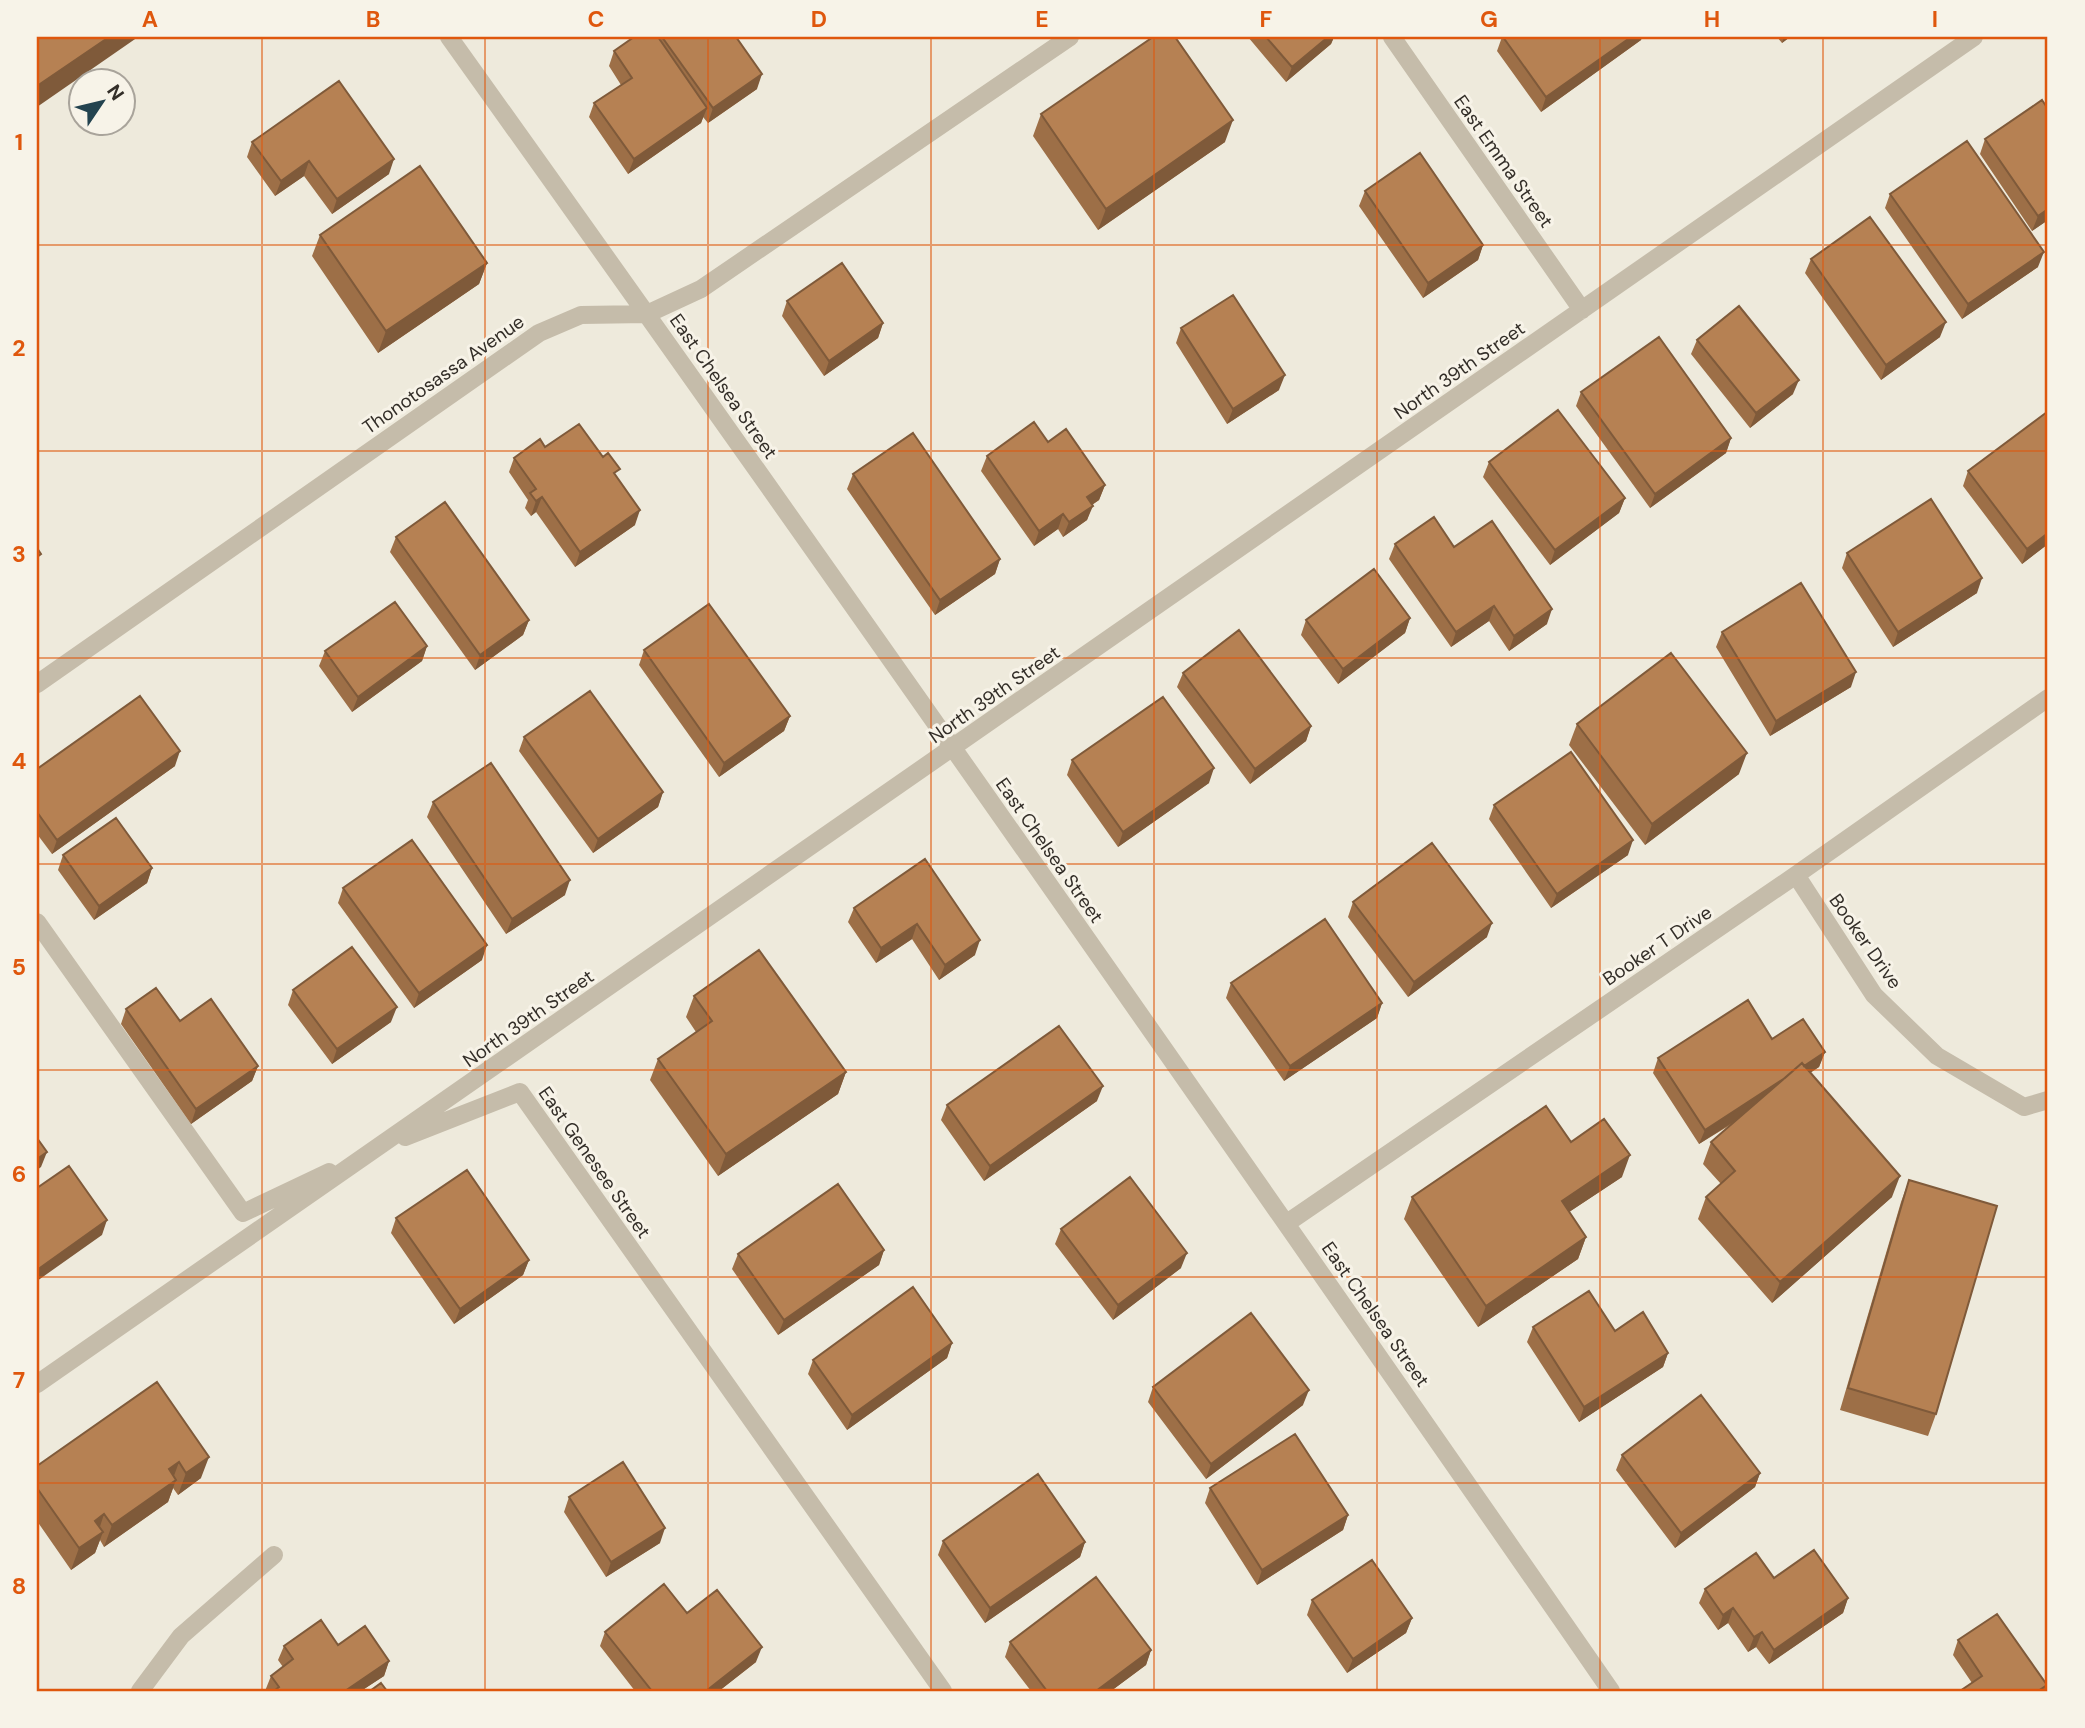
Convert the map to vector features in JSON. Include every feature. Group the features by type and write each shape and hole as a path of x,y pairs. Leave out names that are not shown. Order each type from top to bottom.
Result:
{"street":[{"name":"East Chelsea Street","path":"449,37 953,748 1611,1691"},
{"name":"Thonotosassa Avenue","path":"37,684 539,333 581,315 647,314 701,289 1070,37"},
{"name":"East Emma Street","path":"1392,37 1581,310"},
{"name":"North 39th Street","path":"37,1384 1974,37"},
{"name":"Booker T Drive","path":"1286,1223 1796,876 2048,698"},
{"name":"Booker Drive","path":"1796,876 1874,995 1937,1056 2024,1107 2048,1100"},
{"name":"East Genesee Street","path":"37,922 243,1213 378,1148 520,1092 943,1691"},
{"path":"140,1691 181,1636 274,1555"}],"building":[{"path":"37,37 109,37 66,66 37,86"},
{"path":"634,37 658,37 707,108 634,159 594,103 632,78 614,51"},
{"path":"662,37 736,37 762,74 713,108"},
{"path":"1153,37 1175,37 1233,120 1106,209 1041,114"},
{"path":"1266,37 1328,37 1292,67"},
{"path":"1503,37 1631,37 1546,97"},
{"path":"339,81 394,159 337,199 309,161 281,181 252,142"},
{"path":"2042,100 2048,109 2048,209 2038,216 1985,139"},
{"path":"1967,141 2044,252 1968,304 1890,194"},
{"path":"1420,153 1483,245 1428,283 1365,191"},
{"path":"420,166 487,263 386,331 320,235"},
{"path":"1870,217 1946,322 1886,365 1811,259"},
{"path":"842,263 883,323 829,361 787,301"},
{"path":"1233,295 1285,375 1233,409 1181,328"},
{"path":"1739,306 1799,380 1756,413 1697,340"},
{"path":"1659,337 1731,438 1655,494 1581,392"},
{"path":"1558,410 1625,498 1555,550 1489,462"},
{"path":"2047,412 2048,533 2027,549 1968,471"},
{"path":"1034,422 1048,442 1066,429 1105,485 1087,497 1093,506 1069,522 1063,514 1039,531 987,456"},
{"path":"579,424 603,457 608,453 620,469 614,473 640,510 580,552 542,497 536,501 530,493 536,489 514,458 540,439 545,447"},
{"path":"913,433 1000,559 940,600 853,474"},
{"path":"1931,499 1982,578 1898,632 1847,553"},
{"path":"445,502 529,620 480,655 396,537"},
{"path":"1434,517 1454,547 1492,521 1552,609 1514,636 1494,606 1456,632 1395,544"},
{"path":"1374,569 1410,618 1343,669 1306,620"},
{"path":"1801,583 1856,672 1776,721 1722,632"},
{"path":"395,602 427,646 358,697 325,651"},
{"path":"709,604 790,716 724,763 644,650"},
{"path":"1239,630 1311,726 1255,769 1183,673"},
{"path":"1671,653 1747,753 1652,824 1577,724"},
{"path":"590,691 663,792 598,839 524,737"},
{"path":"140,696 180,751 57,840 37,812 37,769"},
{"path":"1163,697 1214,768 1123,832 1072,760"},
{"path":"1571,752 1633,840 1557,894 1494,805"},
{"path":"491,763 570,880 512,919 433,802"},
{"path":"116,818 152,868 99,906 63,855"},
{"path":"412,840 487,945 419,993 343,888"},
{"path":"1432,843 1492,923 1414,982 1353,902"},
{"path":"925,859 980,940 945,965 917,924 881,948 854,908"},
{"path":"1325,919 1382,1003 1290,1066 1231,983"},
{"path":"352,947 397,1007 337,1049 293,990"},
{"path":"759,950 846,1072 726,1154 658,1059 712,1021 694,996"},
{"path":"156,988 180,1021 211,999 258,1066 196,1109 126,1009"},
{"path":"1748,1000 1772,1039 1803,1019 1825,1052 1804,1066 1802,1063 1785,1078 1705,1130 1658,1058"},
{"path":"1059,1026 1103,1086 990,1166 947,1105"},
{"path":"1802,1063 1900,1176 1780,1282 1706,1197 1735,1171 1711,1142"},
{"path":"1546,1106 1571,1142 1604,1119 1630,1155 1562,1201 1586,1237 1486,1306 1412,1197"},
{"path":"37,1138 47,1152 37,1159"},
{"path":"69,1166 107,1220 37,1270 37,1188"},
{"path":"467,1170 529,1260 460,1309 396,1218"},
{"path":"1130,1177 1187,1253 1118,1305 1061,1229"},
{"path":"1909,1180 1997,1206 1936,1414 1848,1388"},
{"path":"838,1184 884,1250 784,1320 738,1254"},
{"path":"913,1287 952,1343 852,1415 813,1360"},
{"path":"1589,1291 1615,1331 1643,1312 1668,1353 1584,1407 1533,1327"},
{"path":"1251,1313 1309,1390 1211,1464 1153,1387"},
{"path":"157,1382 209,1457 186,1473 179,1462 169,1469 176,1480 112,1525 104,1514 95,1521 103,1532 79,1548 37,1488 37,1466"},
{"path":"1701,1395 1760,1473 1681,1533 1622,1455"},
{"path":"1295,1434 1348,1515 1262,1570 1210,1488"},
{"path":"623,1462 665,1528 611,1562 569,1497"},
{"path":"1038,1474 1085,1542 990,1608 943,1541"},
{"path":"1814,1550 1848,1598 1774,1650 1762,1632 1754,1637 1733,1608 1723,1615 1705,1589 1756,1553 1774,1578"},
{"path":"1372,1560 1412,1618 1353,1659 1312,1600"},
{"path":"1096,1577 1151,1650 1096,1691 1047,1691 1010,1642"},
{"path":"664,1584 687,1613 717,1590 762,1647 706,1691 652,1691 605,1632"},
{"path":"1997,1614 2047,1685 2038,1691 1960,1691 1982,1676 1958,1640"},
{"path":"321,1620 338,1645 365,1626 389,1661 345,1691 274,1691 279,1687 271,1676 293,1659 284,1646"},
{"path":"381,1683 387,1691 370,1691"}]}
